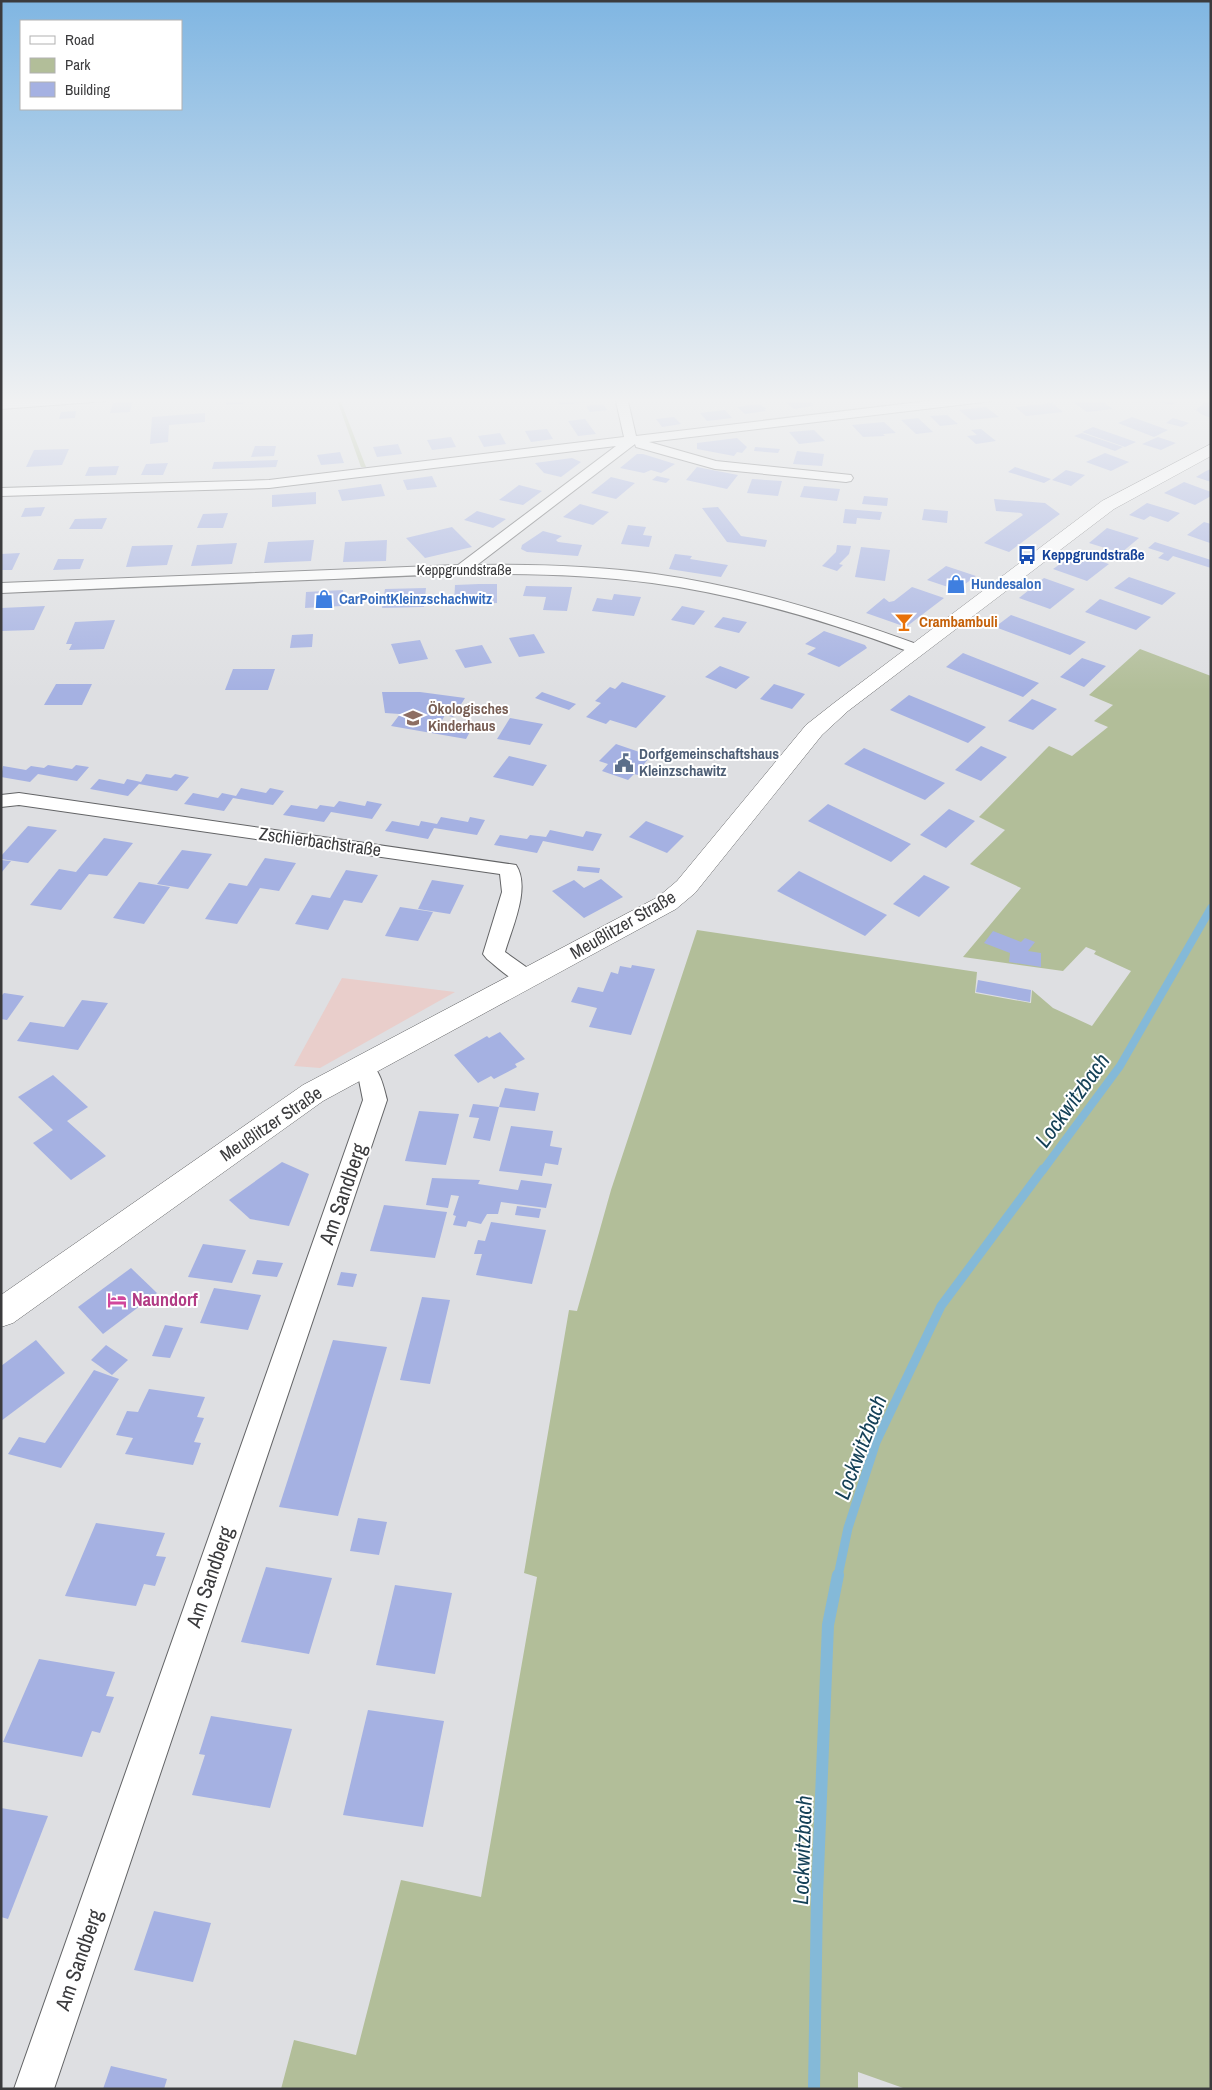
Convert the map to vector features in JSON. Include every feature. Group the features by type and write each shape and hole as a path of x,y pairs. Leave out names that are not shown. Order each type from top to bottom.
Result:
{"street":[{"path":"462,569 560,495"},
{"name":"Meußlitzer Straße","path":"1,1313 313,1093 667,903 686,887 814,730 916,649 1108,505 1127,495"},
{"name":"Keppgrundstraße","path":"1,588 462,569 613,573 694,584 788,606 916,649"},
{"name":"Zschierbachstraße","path":"1,801 19,799 510,869 512,892 494,954 528,979"},
{"name":"Am Sandberg","path":"34,2089 375,1100 370,1080 362,1067"}],"shaded area":[{"path":"342,978 455,992 320,1068 294,1066"}],"green space":[{"path":"1140,649 1211,676 1211,2089 906,2089 858,2072 858,2089 281,2089 294,2040 356,2055 401,1880 481,1897 537,1577 524,1573 569,1310 577,1311 611,1190 697,930 977,972 975,993 1031,1003 1032,990 1053,1008 1092,1026 1131,971 1094,954 1096,951 1086,947 1063,971 963,957 1021,888 970,864 1005,830 979,817 1049,746 1072,756 1108,727 1094,721 1113,705 1089,695"}],"building":[{"path":"272,495 316,495 316,504 272,507"},
{"path":"340,495 385,496 342,501"},
{"path":"506,495 537,495 523,505 499,500"},
{"path":"597,495 621,495 616,499"},
{"path":"801,495 839,495 837,501 800,497"},
{"path":"1168,495 1211,495 1195,505"},
{"path":"864,496 888,498 887,506 862,504"},
{"path":"994,499 1045,503 1060,514 1009,552 984,543 1023,515 1021,513 996,511"},
{"path":"1147,503 1180,513 1168,522 1150,516 1144,520 1129,515"},
{"path":"580,504 609,512 593,525 563,517"},
{"path":"45,507 41,516 21,517 25,508"},
{"path":"718,507 741,536 767,540 765,547 727,542 702,508"},
{"path":"845,509 882,512 880,520 857,518 856,524 843,523"},
{"path":"924,509 948,511 947,523 922,520"},
{"path":"477,511 506,519 493,528 464,520"},
{"path":"228,513 223,528 197,528 203,514"},
{"path":"107,518 102,529 69,529 75,519"},
{"path":"1204,522 1211,524 1210,543 1187,535"},
{"path":"628,525 646,527 643,535 652,536 649,547 621,544"},
{"path":"452,527 472,547 425,558 406,538"},
{"path":"1107,528 1139,538 1121,553 1089,543"},
{"path":"543,531 562,536 556,540 558,542 582,545 578,556 527,552 521,549 522,545"},
{"path":"314,540 311,561 264,563 268,542"},
{"path":"387,540 386,561 343,562 345,542"},
{"path":"1155,542 1211,560 1211,568 1173,556 1168,561 1158,558 1164,553 1148,548"},
{"path":"237,543 232,564 191,566 197,545"},
{"path":"173,545 167,565 126,567 132,546"},
{"path":"837,545 851,546 849,554 839,564 843,565 837,571 822,566 836,552"},
{"path":"861,547 890,550 885,581 855,577"},
{"path":"20,553 12,570 1,570 1,554"},
{"path":"1076,553 1109,564 1087,581 1053,569"},
{"path":"675,554 692,556 690,559 728,565 721,577 669,569"},
{"path":"58,559 84,559 80,569 53,570"},
{"path":"946,566 976,576 957,590 927,580"},
{"path":"1129,577 1176,593 1162,605 1114,588"},
{"path":"1044,578 1075,589 1050,609 1019,598"},
{"path":"497,584 497,603 454,604 455,585"},
{"path":"526,586 572,587 567,611 543,610 546,597 523,596"},
{"path":"912,587 944,598 906,627 866,613 884,598 889,602 894,601"},
{"path":"426,588 424,607 382,608 385,589"},
{"name":"CarPointKleinzschachwitz","path":"343,590 342,606 305,608 306,592"},
{"path":"614,594 641,597 634,616 592,611 597,598 612,600"},
{"path":"354,595 363,595 362,603 353,603"},
{"path":"1100,599 1151,617 1136,630 1085,612"},
{"path":"45,606 34,630 1,631 1,608"},
{"path":"682,606 705,611 694,625 671,620"},
{"path":"1011,615 1086,642 1070,655 995,627"},
{"path":"723,617 747,622 739,633 714,627"},
{"path":"115,620 104,649 69,650 72,644 66,644 75,622"},
{"path":"824,631 865,645 867,648 839,667 807,654 816,648 805,644"},
{"path":"313,634 312,647 290,648 292,635"},
{"path":"534,634 545,653 519,657 509,638"},
{"path":"420,640 428,659 399,664 391,644"},
{"path":"482,645 492,663 465,668 455,650"},
{"path":"963,653 1039,683 1023,697 946,667"},
{"path":"1082,658 1106,666 1084,687 1060,677"},
{"path":"720,666 750,677 736,689 705,677"},
{"path":"233,669 275,669 268,690 225,690"},
{"path":"622,682 666,696 636,728 610,720 606,724 586,717 601,703 595,701 610,687 615,689"},
{"path":"56,684 92,684 82,705 44,705"},
{"path":"774,684 805,694 792,709 760,699"},
{"path":"382,692 420,692 465,698 453,717 445,715 441,722 472,728 466,739 391,726 400,714 385,713"},
{"path":"542,692 576,704 569,710 535,698"},
{"path":"909,695 986,727 968,743 890,710"},
{"path":"1032,699 1057,709 1033,730 1008,721"},
{"path":"510,718 543,724 530,745 497,739"},
{"name":"Dorfgemeinschaftshaus Kleinzschawitz","path":"616,744 651,756 644,764 647,765 638,775 634,774 628,780 602,771 608,764 599,761"},
{"path":"981,746 1007,757 981,781 955,770"},
{"path":"864,748 945,783 925,800 844,764"},
{"path":"509,756 547,765 533,786 493,777"},
{"path":"48,765 72,769 76,765 89,767 77,781 38,774 30,782 1,777 3,766 26,770 31,766 44,768"},
{"path":"146,774 171,778 175,774 189,777 177,791 139,784 128,796 90,789 99,779 124,784 127,779 141,782"},
{"path":"241,788 266,793 270,788 284,791 273,805 233,798 224,811 184,804 193,793 218,798 222,793 236,796"},
{"path":"339,801 365,806 367,801 382,804 372,819 331,812 324,822 283,815 291,805 317,809 320,805 334,807"},
{"path":"828,804 911,844 891,862 808,821"},
{"path":"949,809 975,821 946,848 920,835"},
{"path":"441,817 468,822 470,817 485,820 477,835 434,828 428,839 385,831 392,821 419,826 421,821 437,824"},
{"path":"646,821 684,836 667,853 629,837"},
{"path":"28,826 57,830 28,863 1,859 1,856"},
{"path":"550,830 583,837 586,831 602,834 593,851 543,841 537,853 494,845 500,835 527,839 530,835 546,837"},
{"path":"104,838 133,843 107,876 89,874 61,910 30,905 59,869 76,872"},
{"path":"182,850 212,854 188,889 157,884"},
{"path":"265,858 296,863 279,891 260,888 237,924 205,919 229,883 247,886"},
{"path":"1,860 11,861 1,873"},
{"path":"578,866 600,868 599,873 577,871"},
{"path":"346,870 378,875 362,903 344,900 328,930 295,924 312,895 330,898"},
{"path":"799,871 887,915 865,936 777,891"},
{"path":"924,875 950,887 919,917 893,904"},
{"path":"601,879 623,897 584,918 552,891 574,880 584,888"},
{"path":"432,880 464,885 450,914 418,909"},
{"path":"139,882 170,887 144,924 113,918"},
{"path":"400,907 433,912 418,941 385,936"},
{"path":"993,931 1021,942 1025,938 1035,942 1028,951 1041,953 1041,967 1009,962 1010,953 984,943"},
{"path":"632,965 655,969 631,1035 589,1027 597,1008 571,1002 578,987 603,992 611,972 618,974 620,966 631,968"},
{"path":"978,980 1031,990 1030,1002 976,992"},
{"path":"4,993 24,996 7,1020 1,1019 1,996"},
{"path":"82,1000 108,1003 78,1050 17,1041 30,1022 64,1027"},
{"path":"500,1032 525,1059 515,1064 517,1067 494,1079 491,1076 478,1083 454,1055 487,1036 489,1038"},
{"path":"53,1075 88,1107 67,1121 106,1156 71,1180 33,1143 53,1130 18,1097"},
{"path":"505,1088 539,1093 535,1111 499,1107"},
{"path":"473,1104 499,1107 490,1141 473,1138 479,1118 469,1117"},
{"path":"419,1111 459,1114 446,1165 405,1161"},
{"path":"511,1126 553,1131 550,1146 562,1148 558,1165 545,1163 542,1176 499,1171"},
{"path":"282,1162 309,1174 289,1226 250,1219 229,1200"},
{"path":"432,1178 480,1180 478,1184 518,1190 521,1180 552,1184 546,1208 501,1202 498,1214 487,1214 481,1224 468,1221 466,1227 453,1225 456,1216 453,1215 459,1196 451,1195 448,1208 426,1205"},
{"path":"384,1205 447,1212 435,1258 370,1251"},
{"path":"517,1206 541,1209 539,1218 515,1215"},
{"path":"491,1222 546,1230 532,1284 476,1275 482,1254 474,1254 478,1240 485,1241"},
{"path":"203,1244 246,1250 232,1283 188,1277"},
{"path":"257,1260 283,1263 277,1277 252,1274"},
{"name":"Naundorf","path":"131,1268 157,1293 103,1334 78,1307"},
{"path":"341,1272 357,1274 353,1287 337,1285"},
{"path":"214,1288 261,1295 248,1330 200,1323"},
{"path":"422,1297 450,1300 430,1384 400,1380"},
{"path":"165,1325 183,1328 170,1358 152,1356"},
{"path":"36,1340 65,1373 1,1421 1,1366"},
{"path":"333,1340 387,1347 338,1516 279,1507"},
{"path":"106,1345 128,1360 112,1375 91,1360"},
{"path":"94,1370 119,1379 61,1468 8,1454 19,1437 45,1443"},
{"path":"149,1389 205,1397 197,1417 204,1418 194,1442 201,1443 193,1465 125,1454 133,1438 116,1435 127,1411 138,1412"},
{"path":"358,1518 387,1522 379,1555 350,1551"},
{"path":"96,1523 165,1533 156,1556 166,1557 155,1586 144,1584 136,1606 65,1596"},
{"path":"266,1567 332,1578 309,1654 241,1642"},
{"path":"395,1585 452,1593 435,1674 376,1665"},
{"path":"39,1659 115,1672 106,1696 114,1697 100,1733 92,1731 82,1757 3,1742"},
{"path":"368,1710 444,1721 423,1827 343,1815"},
{"path":"211,1716 292,1729 270,1808 192,1795 205,1755 199,1754"},
{"path":"1,1808 48,1816 8,1919 1,1917"},
{"path":"154,1911 211,1923 193,1982 134,1970"},
{"path":"111,2066 167,2079 164,2089 103,2089"}],"waterway":[{"name":"Lockwitzbach","path":"1043,1170 1120,1066 1211,908"},
{"name":"Lockwitzbach","path":"838,1576 848,1528 876,1442 941,1306 1043,1169"},
{"name":"Lockwitzbach","path":"814,2089 817,1895 828,1625 838,1575"}],"place":[{"name":"Keppgrundstraße","path":"1027,555"},
{"name":"Hundesalon","path":"956,584"},
{"name":"CarPointKleinzschachwitz","path":"324,599"},
{"name":"Crambambuli","path":"904,622"},
{"name":"Ökologisches Kinderhaus","path":"413,718"},
{"name":"Dorfgemeinschaftshaus Kleinzschawitz","path":"624,763"},
{"name":"Naundorf","path":"117,1300"}]}
